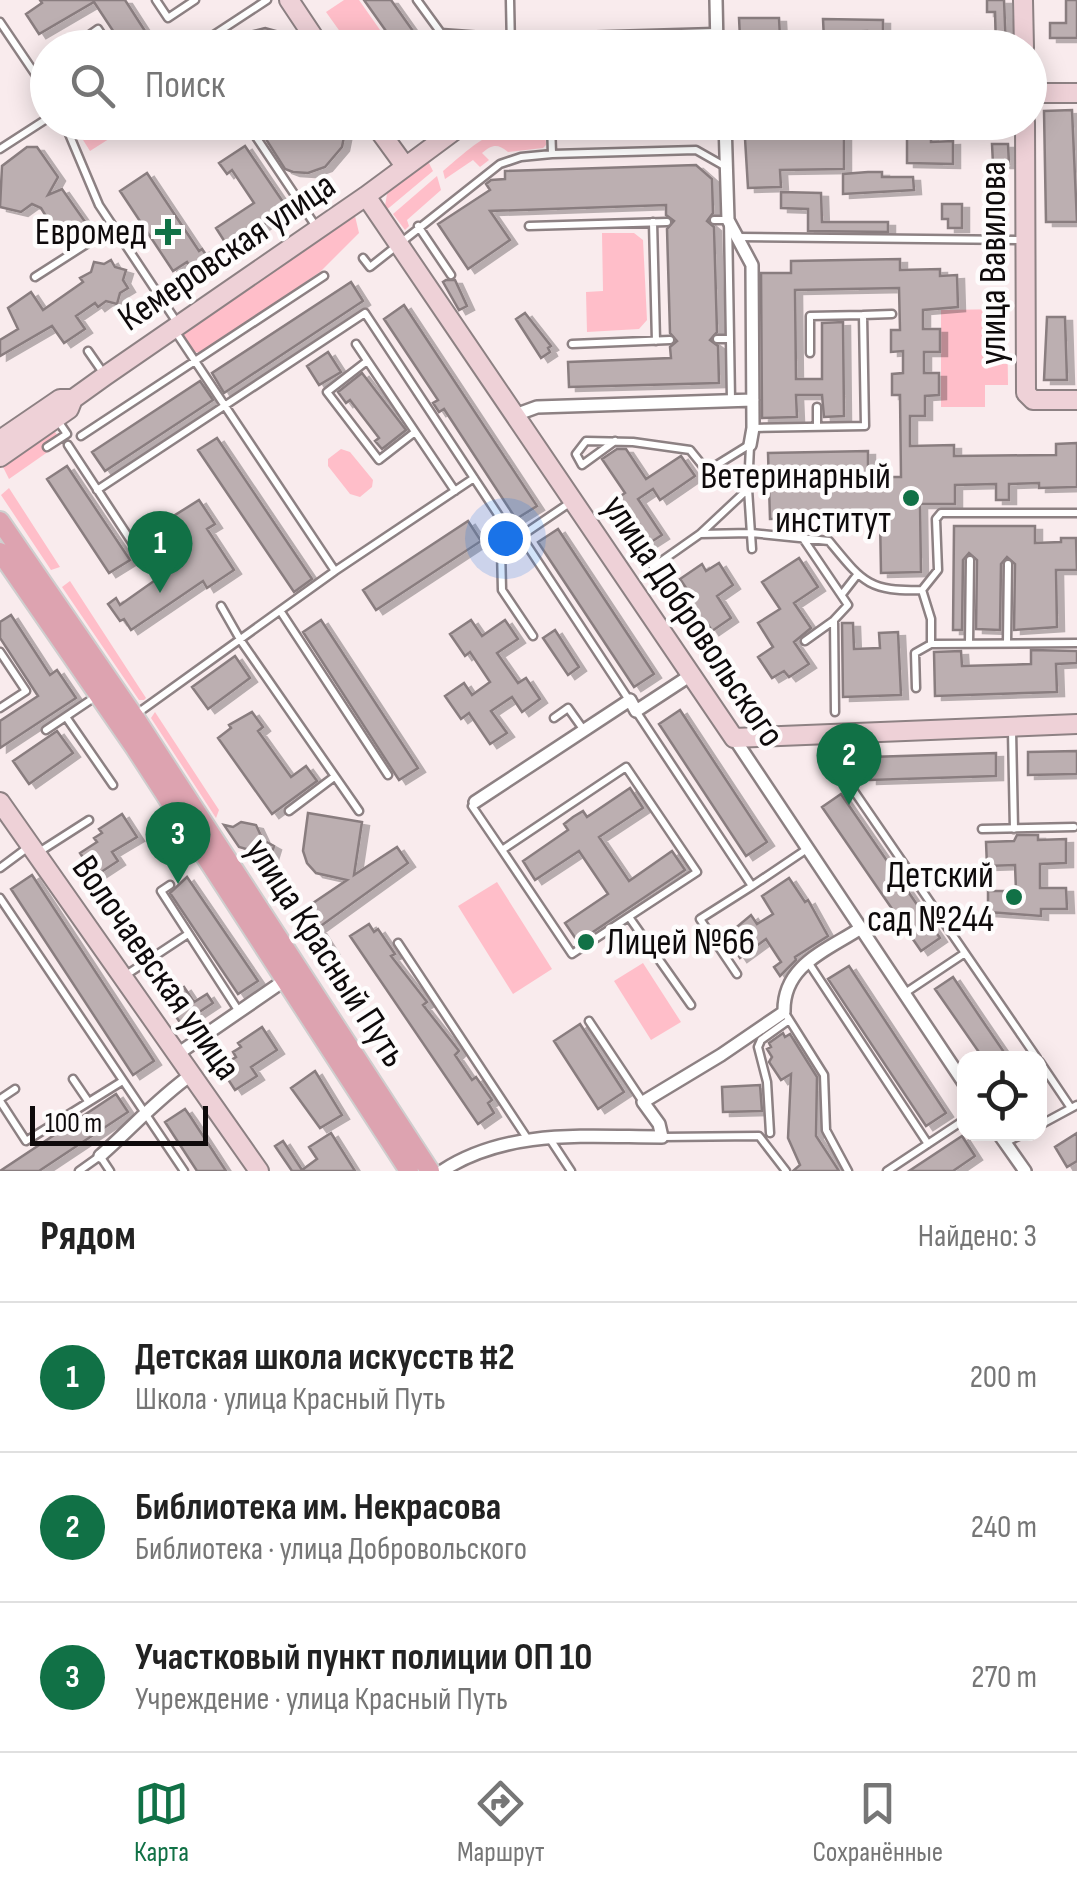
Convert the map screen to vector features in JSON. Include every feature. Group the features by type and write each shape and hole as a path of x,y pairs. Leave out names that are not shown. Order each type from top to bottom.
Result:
{"main road":[{"name":"улица Красный Путь","path":"0,521 134,716 409,1171"},
{"name":"улица Красный Путь","path":"0,552 430,1171"}],"street":[{"path":"289,0 310,30"},
{"path":"716,0 717,30"},
{"path":"1023,0 1024,30"},
{"path":"1047,93 1077,93"},
{"path":"386,140 405,166"},
{"name":"Кемеровская улица","path":"0,456 69,409 74,399 105,376 441,140"},
{"path":"725,140 728,220 752,265 750,445"},
{"name":"улица Вавилова","path":"1025,140 1026,392 1034,400 1077,400"},
{"name":"улица Добровольского","path":"366,196 957,1072"},
{"name":"Кемеровская улица","path":"0,440 60,399 74,399"},
{"path":"515,415 536,407 753,400"},
{"path":"475,802 584,730 691,675"},
{"path":"734,738 1077,724"},
{"name":"Волочаевская улица","path":"0,802 259,1171"},
{"path":"442,1171 466,1155 527,1138 662,1137 659,1124 644,1102 787,1016 786,988 793,975 860,928"},
{"path":"178,1053 291,974"},
{"path":"100,1156 170,1089 192,1075"},
{"path":"1004,1141 1025,1171"}],"lane":[{"path":"156,0 168,18 194,0"},
{"path":"223,30 266,0"},
{"path":"417,0 439,30"},
{"path":"510,0 511,30"},
{"path":"0,22 30,66"},
{"path":"0,149 30,130"},
{"path":"72,140 99,205 336,572"},
{"path":"258,140 317,229"},
{"path":"551,140 552,154"},
{"path":"363,258 370,267 500,164 521,157 696,150 727,168"},
{"path":"714,220 728,220 731,401"},
{"path":"652,222 656,341"},
{"path":"529,226 667,222"},
{"path":"418,226 450,274"},
{"path":"35,277 114,227"},
{"path":"738,237 1026,240"},
{"path":"81,436 324,276"},
{"path":"97,490 365,314 503,522"},
{"path":"810,353 810,316 892,314"},
{"path":"753,428 865,426 863,315"},
{"path":"717,339 730,339"},
{"path":"572,344 670,340"},
{"path":"356,344 455,491"},
{"path":"88,351 105,376"},
{"path":"367,361 326,392 379,460 415,432"},
{"path":"817,408 817,427"},
{"path":"47,447 67,434 56,418"},
{"path":"616,441 582,464 576,454 586,440 616,441 690,450 706,471 750,445"},
{"path":"68,444 139,552"},
{"path":"750,445 752,548"},
{"path":"134,716 474,478"},
{"path":"678,605 653,567 700,534 748,489"},
{"path":"533,636 502,590 501,549 572,501"},
{"path":"700,534 751,533 829,541 858,575 888,591 922,590 938,570 936,520 941,513 1077,513"},
{"path":"521,536 752,886"},
{"path":"803,539 848,605 804,642"},
{"path":"969,643 970,560"},
{"path":"1007,643 1008,564"},
{"path":"843,593 858,575"},
{"path":"922,590 931,618 931,644"},
{"path":"221,606 359,812"},
{"path":"280,612 388,774"},
{"path":"834,620 836,712"},
{"path":"916,688 915,653 931,644 1077,643"},
{"path":"0,652 26,691 0,708"},
{"path":"46,730 99,694"},
{"path":"554,718 568,708 584,730"},
{"path":"66,716 113,785"},
{"path":"1012,725 1014,828"},
{"path":"475,802 472,806 572,954 696,872 626,767 502,850"},
{"path":"289,811 334,777"},
{"path":"845,778 1032,1051"},
{"path":"0,868 89,820"},
{"path":"982,829 1074,826"},
{"path":"737,974 700,919 807,849"},
{"path":"170,885 162,892 239,1011"},
{"path":"0,898 184,1171"},
{"path":"0,918 10,912"},
{"path":"629,917 691,1004"},
{"path":"124,976 188,934"},
{"path":"398,943 527,1138"},
{"path":"905,994 965,953"},
{"path":"808,962 928,1144"},
{"path":"770,1133 767,1082 758,1046 787,1016 824,1075 828,1138 848,1171"},
{"path":"589,1021 644,1102"},
{"path":"1047,1072 1074,1107 1047,1121"},
{"path":"73,1078 88,1101"},
{"path":"15,1089 0,1100 26,1141 121,1082"},
{"path":"887,1171 957,1125"},
{"path":"662,1137 759,1136 786,1171"},
{"path":"550,1138 571,1171"},
{"path":"79,1171 100,1156 110,1171"}],"shaded area":[{"path":"344,0 359,0 380,30 339,30 326,12"},
{"path":"83,140 107,140 90,151"},
{"path":"482,140 546,140 543,148 508,152 492,147 482,153 489,160 480,167 473,160 445,179 443,171"},
{"path":"426,157 433,171 384,212 387,194"},
{"path":"437,176 441,190 407,220 409,226 405,230 393,214"},
{"path":"355,216 359,233 320,272 202,353 194,352 183,334"},
{"path":"602,233 634,233 643,240 647,320 639,329 587,332 586,292 603,291"},
{"path":"1007,309 1008,385 985,385 985,407 941,407 941,310"},
{"path":"51,426 62,442 9,479 0,461"},
{"path":"341,449 350,452 373,480 372,487 360,497 350,494 328,466 328,459"},
{"path":"9,488 60,567 51,570 1,495"},
{"path":"70,581 144,700 139,700 62,587"},
{"path":"155,712 219,810 216,818 151,718"},
{"path":"497,882 552,969 513,994 458,906"},
{"path":"643,963 681,1022 651,1040 614,981"}],"building":[{"path":"40,0 125,0 144,30 112,30 94,2 46,30 36,30 26,14 42,3"},
{"path":"364,0 391,0 412,30 385,30"},
{"path":"987,0 1004,0 1005,30 996,30 995,12 987,12"},
{"path":"1066,0 1077,0 1077,38 1050,38 1050,23 1066,23"},
{"path":"739,18 779,18 780,30 740,30"},
{"path":"823,19 883,20 883,30 824,30"},
{"path":"1072,110 1077,222 1046,222 1047,111"},
{"path":"266,140 343,140 325,167 308,173 285,169"},
{"path":"745,140 844,140 844,169 780,170 781,187 748,188"},
{"path":"907,140 953,141 953,164 907,163"},
{"path":"992,144 1008,144 1009,164 993,164"},
{"path":"245,146 283,202 278,214 230,250 216,228 254,203 232,170 227,174 219,163"},
{"path":"27,147 37,147 58,177 48,195 62,189 88,226 63,244 41,208 32,204 21,212 0,207 2,166"},
{"path":"696,165 712,179 713,213 707,221 714,227 717,332 710,340 718,346 719,383 569,387 568,362 671,358 670,347 677,341 670,333 667,229 674,221 666,215 666,205 490,211 510,240 468,269 438,224 490,190 486,184 491,180 505,179 505,171"},
{"path":"882,172 882,177 913,177 914,190 843,194 843,174"},
{"path":"147,173 199,251 202,249 211,262 203,267 199,262 191,268 187,262 173,271 120,191"},
{"path":"781,192 821,193 822,222 888,222 888,232 808,231 808,209 781,208"},
{"path":"942,204 962,204 962,228 948,228 948,219 942,219"},
{"path":"900,259 900,270 940,269 940,276 957,275 958,307 923,310 923,329 940,329 940,352 924,352 924,373 939,373 939,395 925,396 925,416 910,416 910,446 954,445 954,456 1056,455 1056,444 1077,443 1077,487 1009,484 1009,500 996,500 996,484 955,485 955,504 920,504 921,572 881,573 880,517 770,519 768,453 868,451 868,477 901,477 900,395 892,395 892,374 903,373 903,351 891,352 891,330 900,330 899,288 795,290 796,379 822,379 822,323 843,322 844,416 824,417 822,395 796,395 797,417 762,418 761,273 791,273 791,261"},
{"path":"111,260 115,267 126,270 123,280 128,288 120,293 117,304 106,301 98,307 95,303 76,316 85,329 64,343 52,326 0,356 0,340 18,329 8,308 31,292 43,310 83,282 80,278 91,272 94,262 104,264"},
{"path":"455,280 467,306 459,310 443,282"},
{"path":"351,282 363,301 224,393 212,373"},
{"path":"404,305 537,506 516,519 444,409 439,412 433,403 438,400 384,319"},
{"path":"525,313 551,346 550,352 541,358 516,319"},
{"path":"1047,317 1065,317 1067,380 1044,380"},
{"path":"328,352 341,372 319,385 307,366"},
{"path":"362,373 406,430 382,449 375,441 379,438 350,400 346,403 338,392"},
{"path":"200,381 213,400 105,471 92,452"},
{"path":"217,438 312,579 294,592 198,450"},
{"path":"617,449 626,449 646,479 681,456 695,476 660,500 653,489 638,499 662,535 640,549 610,503 625,493 602,459"},
{"path":"67,466 130,560 109,573 47,479"},
{"path":"199,500 215,524 207,529 234,570 207,588 203,581 131,630 108,604 116,598 120,605 171,569 168,564 184,553 164,522"},
{"path":"468,521 481,541 376,610 363,590"},
{"path":"954,526 1035,526 1035,543 1076,538 1077,570 1056,570 1057,627 1014,630 1015,564 1007,557 1001,564 1000,630 976,629 977,560 969,553 963,560 962,630 953,630"},
{"path":"558,529 654,674 634,687 538,542"},
{"path":"799,558 818,587 794,603 811,628 794,642 809,664 789,677 784,671 772,678 758,657 773,647 758,623 780,609 762,582"},
{"path":"719,563 733,585 717,596 731,618 712,631 707,623 693,632 680,612 695,601 680,579 702,564 706,571"},
{"path":"11,615 50,675 57,670 76,698 0,748 0,721 38,696 0,638 0,622"},
{"path":"321,620 418,768 399,780 303,632"},
{"path":"471,620 482,636 505,620 518,639 497,653 518,683 526,678 540,699 522,712 512,697 491,711 507,733 490,744 469,713 461,719 445,696 464,683 472,695 490,682 470,652 465,656 450,634"},
{"path":"842,623 853,623 854,649 880,648 879,633 898,632 901,695 843,697"},
{"path":"555,630 579,667 568,675 543,638"},
{"path":"1031,650 1077,651 1077,663 1056,664 1057,692 935,696 934,652 961,651 962,666 1031,664"},
{"path":"235,656 250,678 208,709 192,687"},
{"path":"680,710 767,842 746,856 659,724"},
{"path":"252,712 263,727 258,731 291,777 306,766 317,781 272,814 218,738 231,728 229,725"},
{"path":"57,731 73,753 29,784 13,761"},
{"path":"1077,751 1077,774 1028,775 1028,752"},
{"path":"996,753 996,776 870,780 870,757"},
{"path":"630,788 643,808 599,837 629,881 672,851 685,870 578,942 565,923 608,894 579,851 535,880 523,861 568,830 564,824 573,817 583,811 587,817"},
{"path":"841,794 940,938 921,951 822,807"},
{"path":"308,813 362,822 354,875 397,847 408,863 318,928 332,950 324,955 298,913 347,880 316,873 307,863 303,851"},
{"path":"122,814 137,837 112,852 118,861 95,876 80,853 97,842 94,838 102,833 99,829"},
{"path":"241,822 256,825 263,840 274,846 271,856 239,847 224,825 233,827"},
{"path":"1017,835 1038,835 1038,840 1066,839 1066,863 1040,864 1040,888 1066,888 1067,909 1041,909 1041,916 988,912 988,891 1016,891 1015,865 987,866 986,842 1014,841"},
{"path":"32,875 154,1061 133,1075 11,889"},
{"path":"187,877 258,981 238,994 170,893"},
{"path":"789,878 805,902 808,900 828,936 795,957 780,976 774,967 781,962 766,939 740,958 726,936 751,915 757,924 773,914 762,896"},
{"path":"369,924 374,932 378,929 395,954 391,956 427,1002 423,1005 459,1051 455,1055 472,1080 476,1077 492,1100 488,1103 494,1113 478,1124 350,936"},
{"path":"849,966 946,1113 926,1126 828,979"},
{"path":"953,977 1003,1051 978,1051 935,989"},
{"path":"184,987 194,1002 207,994 213,1003 181,1024 165,1000"},
{"path":"580,1024 624,1092 598,1109 554,1041"},
{"path":"262,1027 277,1050 251,1067 257,1076 235,1090 220,1067 236,1057 233,1052 241,1047 238,1043"},
{"path":"783,1033 785,1037 790,1034 817,1077 816,1136 839,1171 793,1171 800,1165 788,1138 791,1074 781,1080 769,1062 772,1057 767,1049"},
{"path":"315,1071 342,1115 320,1128 291,1088"},
{"path":"760,1085 762,1111 723,1112 722,1087"},
{"path":"116,1094 128,1112 39,1171 0,1171"},
{"path":"185,1109 226,1171 197,1171 165,1122"},
{"path":"331,1133 355,1171 292,1171 275,1146 283,1141 302,1170 317,1159 309,1147"},
{"path":"1077,1133 1077,1161 1067,1167 1055,1147"},
{"path":"957,1139 965,1141 975,1156 953,1171 909,1171"}],"place":[{"name":"Евромед","path":"168,232"},
{"name":"Ветеринарный институт","path":"911,498"},
{"name":"Детская школа искусств #2","path":"160,593"},
{"name":"Библиотека им. Некрасова","path":"849,805"},
{"name":"Участковый пункт полиции ОП 10","path":"178,884"},
{"name":"Детский сад №244","path":"1014,897"},
{"name":"Лицей №66","path":"586,942"}]}
